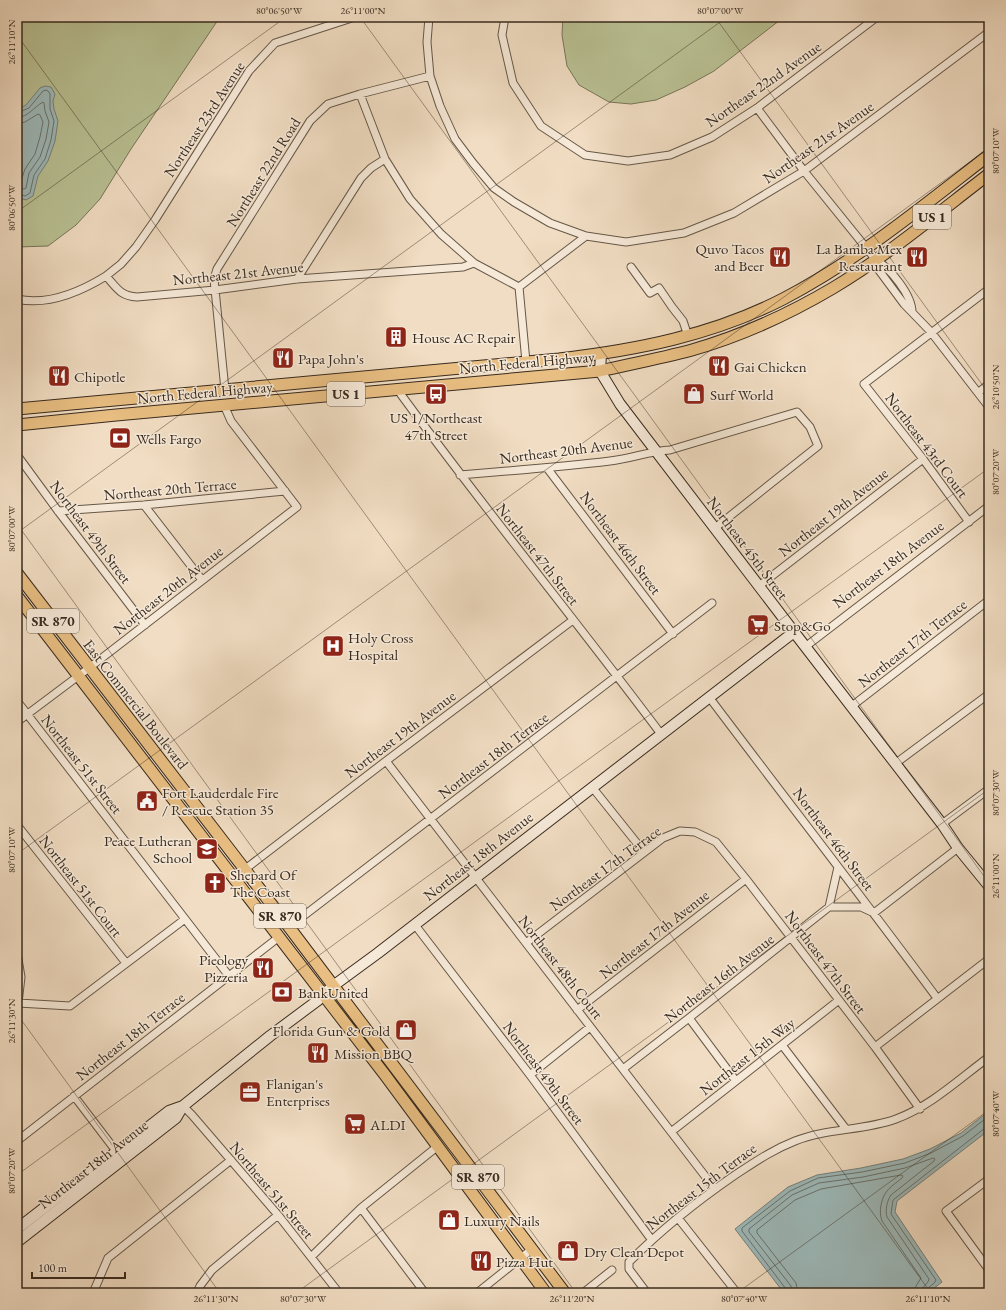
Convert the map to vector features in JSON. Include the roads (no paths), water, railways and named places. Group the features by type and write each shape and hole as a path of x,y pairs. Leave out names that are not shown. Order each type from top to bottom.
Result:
{"main road":[{"name":"North Federal Highway","path":"17,408 252,388 601,354 638,348 688,336 744,316 782,299 845,263 989,155"},
{"path":"965,192 963,182 967,172"},
{"name":"North Federal Highway","path":"17,425 600,370 644,362 690,350 750,329 811,300 838,285 876,260 989,174"},
{"path":"508,379 518,373 526,362"},
{"path":"224,405 230,399 252,388"},
{"path":"195,408 217,397 225,390"},
{"path":"116,415 127,407 132,398"},
{"name":"East Commercial Boulevard","path":"17,573 289,927 565,1293"},
{"name":"East Commercial Boulevard","path":"17,596 438,1146 546,1293"},
{"path":"172,798 186,807 197,809"}],"street":[{"name":"Northeast 23rd Avenue","path":"106,276 121,264 136,248 249,71 275,43 355,17"},
{"name":"Northeast 21st Avenue","path":"428,17 427,42 430,76 440,106 455,139 494,188 514,202 550,223 586,236 626,242 684,233 734,214 804,171 989,32"},
{"name":"Northeast 22nd Avenue","path":"505,17 502,35 513,83 541,126 585,155 628,161 670,155 712,137 757,108 877,17"},
{"name":"Northeast 22nd Road","path":"225,390 214,279 217,270 310,121 328,104 430,76"},
{"path":"360,94 385,159 410,198 441,234 474,263 519,287"},
{"path":"757,108 804,171 876,260 878,269 904,304 931,332 979,392 989,407"},
{"path":"298,279 361,178 371,168 385,159"},
{"path":"519,287 586,236"},
{"name":"Northeast 21st Avenue","path":"106,276 119,290 128,296 137,297 215,290 298,279 464,267 474,263"},
{"path":"631,267 650,293 659,288 683,320 688,336"},
{"path":"17,299 42,300 62,296 88,287 106,276"},
{"path":"519,287 526,362"},
{"path":"931,332 989,289"},
{"path":"744,316 750,329"},
{"name":"Northeast 43rd Court","path":"931,332 864,384 923,459 969,522"},
{"path":"600,370 601,354"},
{"name":"Northeast 45th Street","path":"600,370 620,404 896,763 942,824 958,848 989,886"},
{"path":"979,392 989,384"},
{"name":"Northeast 47th Street","path":"396,389 460,475 661,734"},
{"path":"224,405 231,421 285,491"},
{"name":"Northeast 20th Avenue","path":"460,475 622,460 656,451 670,450 797,412 810,427 818,446 715,528"},
{"name":"Northeast 49th Street","path":"17,455 145,625"},
{"name":"Northeast 19th Avenue","path":"759,586 923,459"},
{"name":"Northeast 46th Street","path":"547,468 674,634"},
{"name":"Northeast 20th Avenue","path":"17,722 79,676 297,507 285,491"},
{"name":"Northeast 20th Terrace","path":"58,511 144,505 285,491"},
{"path":"144,505 202,580"},
{"name":"Northeast 18th Avenue","path":"805,646 989,506"},
{"name":"Northeast 17th Terrace","path":"852,706 989,600"},
{"name":"Northeast 18th Terrace","path":"289,927 674,634 712,603"},
{"name":"Northeast 19th Avenue","path":"244,870 573,620"},
{"name":"Northeast 18th Avenue","path":"17,1229 176,1118 183,1106 333,986 415,925 794,632"},
{"path":"896,763 989,694"},
{"name":"Northeast 46th Street","path":"709,697 937,998"},
{"name":"Northeast 51st Street","path":"17,701 229,976"},
{"name":"Northeast 48th Court","path":"386,761 715,1189"},
{"path":"592,787 644,852"},
{"path":"942,824 989,789"},
{"name":"Northeast 51st Court","path":"17,825 126,963"},
{"name":"Northeast 17th Terrace","path":"526,943 664,838 680,831 695,832 706,836"},
{"name":"Northeast 47th Street","path":"706,836 716,842 746,879 875,1047 920,1109"},
{"path":"838,868 830,907 861,907 874,913 958,848"},
{"name":"Northeast 17th Avenue","path":"577,1010 746,879"},
{"name":"Northeast 16th Avenue","path":"623,1069 830,907"},
{"path":"17,953 21,977 17,1006 70,1006 185,919"},
{"name":"Northeast 49th Street","path":"415,925 530,1075 651,1239"},
{"name":"Northeast 18th Terrace","path":"17,1141 279,937"},
{"path":"875,1047 989,959"},
{"name":"Northeast 15th Way","path":"671,1132 839,1000"},
{"path":"689,1018 736,1081"},
{"path":"530,1075 590,1027"},
{"path":"782,1045 846,1129"},
{"name":"Northeast 15th Terrace","path":"647,1293 629,1269 628,1262 651,1239 715,1189 768,1152 796,1140 821,1133 867,1127 895,1119 920,1109 989,1057"},
{"path":"74,1096 120,1156"},
{"name":"Northeast 51st Street","path":"183,1106 278,1216 339,1293"},
{"path":"311,1257 361,1208 438,1146"},
{"name":"Northeast 18th Avenue","path":"17,1242 120,1156"},
{"path":"93,1293 108,1258 231,1160"},
{"path":"989,1179 946,1211 989,1270"},
{"path":"361,1208 425,1293"},
{"path":"197,1293 200,1286 212,1270 278,1216"},
{"path":"678,1218 737,1293"},
{"path":"477,1293 532,1249"},
{"path":"583,1293 612,1270"}],"water":[{"path":"45,86 51,87 55,94 53,101 58,121 55,141 48,161 38,176 33,196 26,200 17,195 17,110 26,105 40,88"},
{"path":"989,1111 989,1130 897,1201 895,1212 942,1282 928,1293 784,1293 735,1229 788,1187 817,1175 903,1159 930,1149 961,1133"}],"place":[{"name":"Quvo Tacos and Beer","path":"780,257"},
{"name":"La Bamba Mex Restaurant","path":"917,257"},
{"name":"House AC Repair","path":"396,337"},
{"name":"Papa John's","path":"283,358"},
{"name":"Gai Chicken","path":"719,366"},
{"name":"Chipotle","path":"59,376"},
{"name":"US 1/Northeast 47th Street","path":"436,394"},
{"name":"Surf World","path":"694,394"},
{"name":"Wells Fargo","path":"120,438"},
{"name":"Stop&Go","path":"758,625"},
{"name":"Holy Cross Hospital","path":"333,646"},
{"name":"Fort Lauderdale Fire / Rescue Station 35","path":"147,801"},
{"name":"Peace Lutheran School","path":"207,849"},
{"name":"Shepard Of The Coast","path":"215,883"},
{"name":"Pieology Pizzeria","path":"263,968"},
{"name":"BankUnited","path":"282,992"},
{"name":"Florida Gun & Gold","path":"406,1030"},
{"name":"Mission BBQ","path":"318,1053"},
{"name":"Flanigan's Enterprises","path":"250,1092"},
{"name":"ALDI","path":"355,1124"},
{"name":"Luxury Nails","path":"449,1220"},
{"name":"Dry Clean Depot","path":"568,1251"},
{"name":"Pizza Hut","path":"481,1261"}]}
